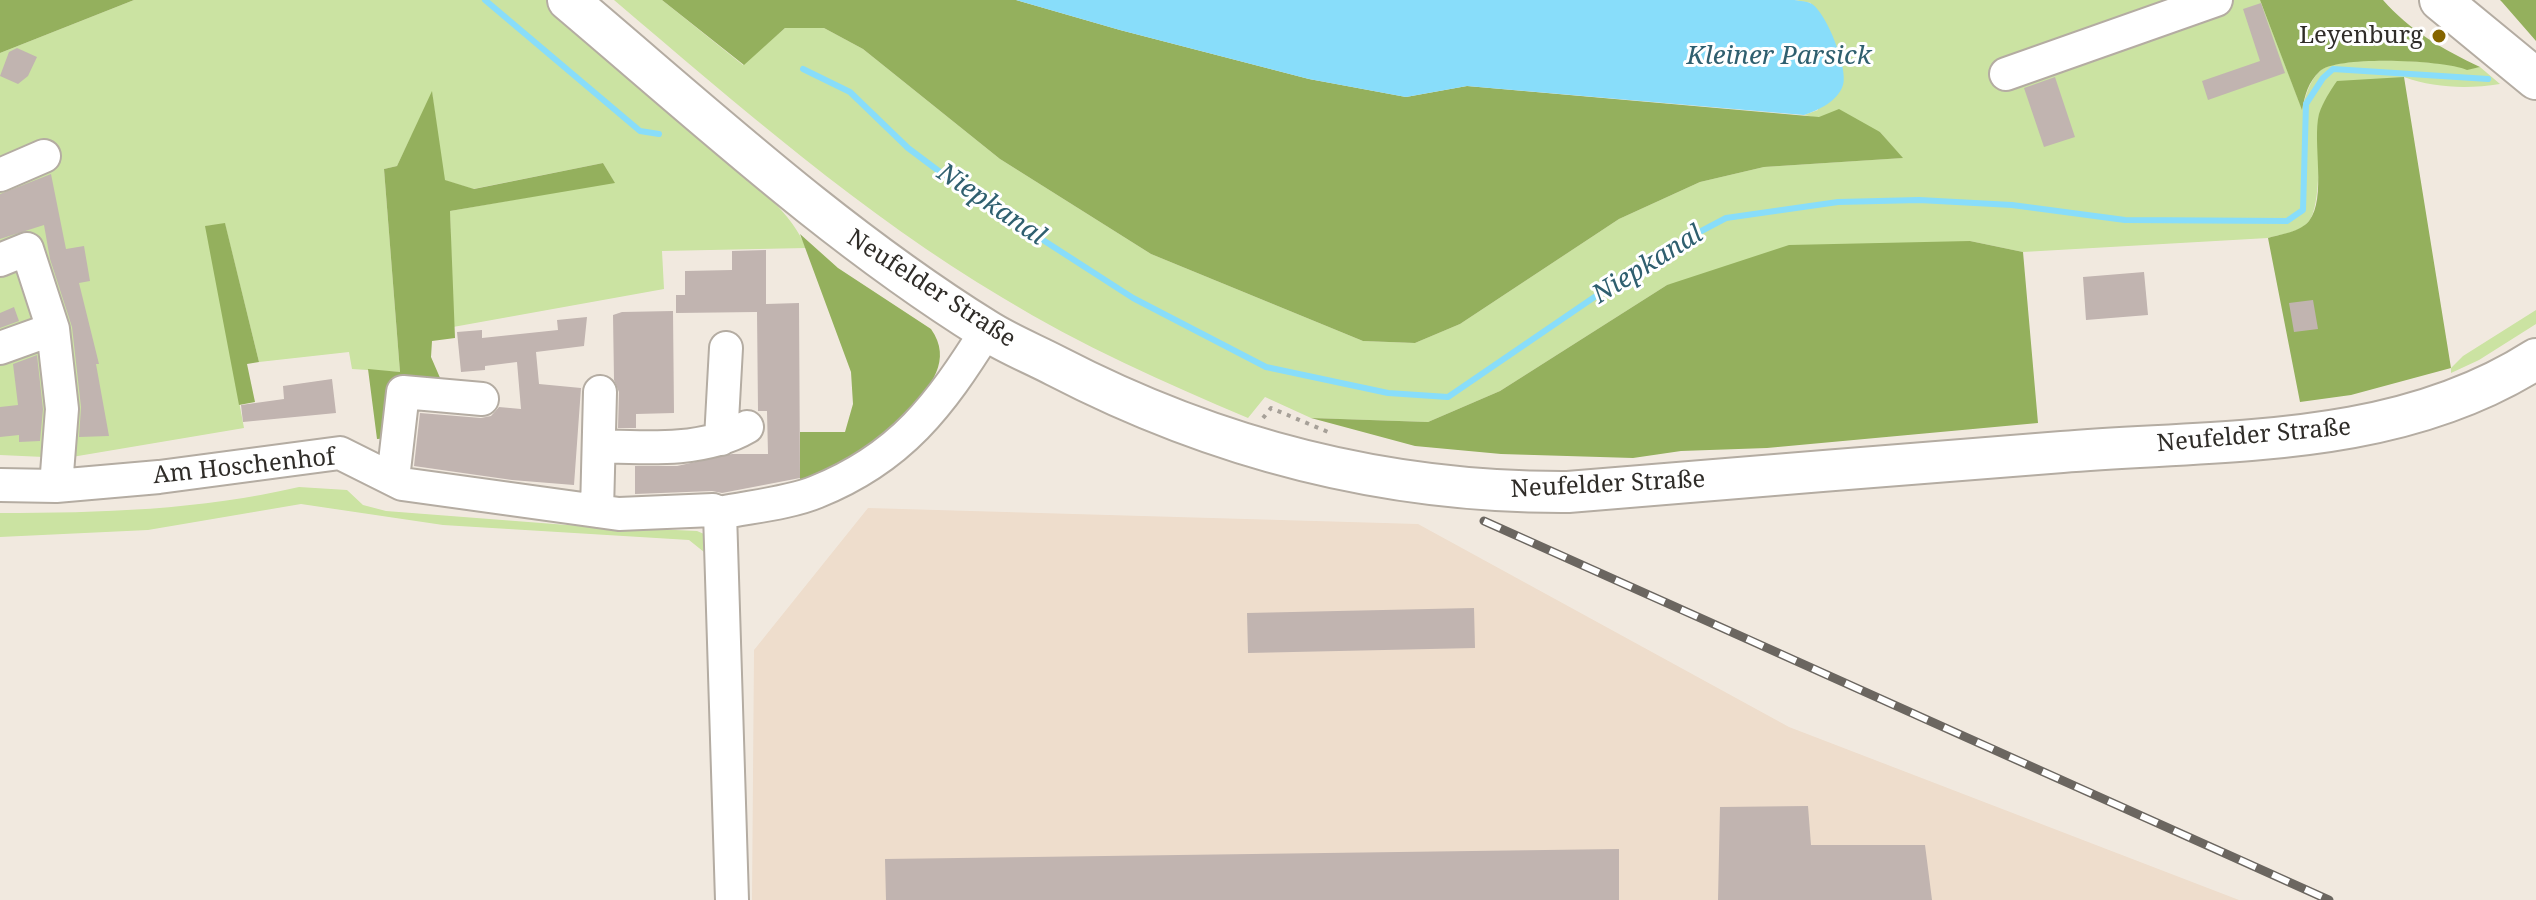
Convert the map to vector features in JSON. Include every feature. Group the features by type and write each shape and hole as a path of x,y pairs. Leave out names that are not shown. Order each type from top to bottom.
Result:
{"main road":[{"name":"Neufelder Straße","path":"568,0 839,228 987,330 1102,390 1167,416 1312,464 1401,481 1522,492 1568,492 2282,437 2376,424 2451,402 2488,387 2536,359"},
{"path":"2440,0 2536,79"}],"street":[{"path":"2006,74 2216,0"},
{"path":"0,175 44,156"},
{"path":"0,260 27,249 53,329 62,409 56,486"},
{"path":"0,348 53,329"},
{"name":"Am Hoschenhof","path":"0,485 56,486 159,477 340,453 402,484 619,514 713,510 720,513 815,493 881,458 922,421 951,388 987,330"},
{"path":"599,446 703,444 734,433 726,348"},
{"path":"393,479 403,392 482,399"},
{"path":"597,511 600,392"},
{"path":"720,513 732,900"}],"path":[{"path":"1257,426 1271,408 1340,438"}],"shaded area":[{"path":"868,508 1418,524 1789,727 2239,900 752,900 754,650"}],"green space":[{"path":"0,0 134,0 0,53"},
{"path":"134,0 546,0 762,191 792,223 806,248 662,251 664,289 453,327 450,211 614,182 603,163 473,189 444,180 432,93 397,166 384,169 400,372 352,369 349,352 259,362 225,224 206,226 244,428 66,458 0,455 0,53"},
{"path":"614,0 662,0 743,65 785,28 824,28 863,49 1000,159 1151,254 1363,341 1415,343 1460,324 1619,219 1700,182 1764,167 1902,158 1880,132 1804,115 1818,110 1811,3 1794,0 2260,0 2302,109 2317,74 2331,65 2348,62 2392,60 2438,63 2467,69 2480,67 2500,84 2451,86 2404,77 2319,116 2316,201 2309,221 2296,231 2268,238 2023,252 1970,241 1667,285 1500,391 1428,422 1311,418 1265,397 1248,418 1092,347 1032,315 951,265 900,231 802,157"},
{"path":"662,0 1016,0 1309,79 1406,97 1467,86 1819,117 1839,109 1880,132 1903,158 1764,167 1700,182 1619,219 1460,324 1415,343 1363,341 1151,254 1000,159 863,49 824,28 785,28 744,65"},
{"path":"2260,0 2383,0 2404,21 2428,38 2480,67 2467,70 2438,64 2392,61 2330,66 2320,71 2313,80 2302,110"},
{"path":"2500,0 2536,0 2536,41 2502,2"},
{"path":"2404,77 2451,368 2351,395 2300,402 2268,238 2301,228 2314,211 2318,184 2319,114 2337,81"},
{"path":"432,91 445,180 474,189 603,163 615,183 450,211 455,338 432,341 431,357 444,387 396,382 392,438 377,439 368,369 400,372 384,169 397,166"},
{"path":"225,223 259,362 247,364 255,402 239,405 205,226"},
{"path":"800,234 838,268 931,329 940,351 931,382 889,437 800,492 800,432 845,432 853,404 851,372"},
{"path":"1970,241 2023,252 2038,423 1767,448 1681,451 1633,458 1501,454 1415,446 1311,418 1428,422 1500,391 1667,285 1789,245"},
{"path":"2536,310 2536,324 2479,360 2451,373 2451,368 2463,356"},
{"path":"299,487 347,490 363,505 386,511 697,531 704,534 704,552 689,540 443,525 301,504 148,530 0,537 0,513 150,509 225,501"}],"water":[{"name":"Kleiner Parsick","path":"1016,0 1794,0 1812,4 1824,18 1844,77 1841,91 1832,100 1804,115 1467,86 1406,97 1309,79"}],"building":[{"path":"2261,3 2285,73 2208,100 2202,81 2260,61 2243,9"},
{"path":"17,48 37,57 28,76 18,84 0,76 9,52"},
{"path":"2055,77 2075,137 2044,147 2024,88"},
{"path":"51,174 66,249 84,246 90,281 79,283 99,364 96,364 109,436 79,437 81,407 72,327 50,259 44,225 0,239 0,194"},
{"path":"766,250 766,304 799,303 800,478 722,493 635,494 635,466 677,466 732,454 768,454 767,411 758,411 757,312 676,313 676,295 685,295 685,271 732,270 732,251"},
{"path":"2144,272 2148,315 2086,320 2083,277"},
{"path":"2313,300 2318,329 2294,332 2289,303"},
{"path":"14,307 19,321 0,328 0,313"},
{"path":"673,311 674,413 636,414 636,428 618,428 619,392 614,380 613,315"},
{"path":"587,317 584,346 536,352 539,384 581,388 574,485 414,466 420,413 481,418 491,416 499,407 521,409 517,362 461,372 457,332 482,330 482,338 558,330 557,320"},
{"path":"37,355 43,409 40,441 19,442 19,435 0,437 0,407 18,405 13,364"},
{"path":"332,379 336,413 243,422 241,405 284,399 283,386"},
{"path":"1474,608 1475,648 1248,653 1247,613"},
{"path":"1808,806 1811,845 1925,845 1932,900 1718,900 1720,807"},
{"path":"1619,849 1619,900 886,900 885,859"}],"waterway":[{"name":"Niepkanal","path":"485,0 640,131 659,134"},
{"name":"Niepkanal","path":"803,69 850,92 908,148 956,184 1133,298 1266,367 1388,393 1448,397 1656,255 1726,218 1838,202 1919,200 2012,205 2125,220 2287,221 2303,210 2306,104 2323,78 2333,69 2488,79"}],"railway":[{"path":"1484,521 2329,900"}],"place":[{"name":"Leyenburg","path":"2439,36"}]}
